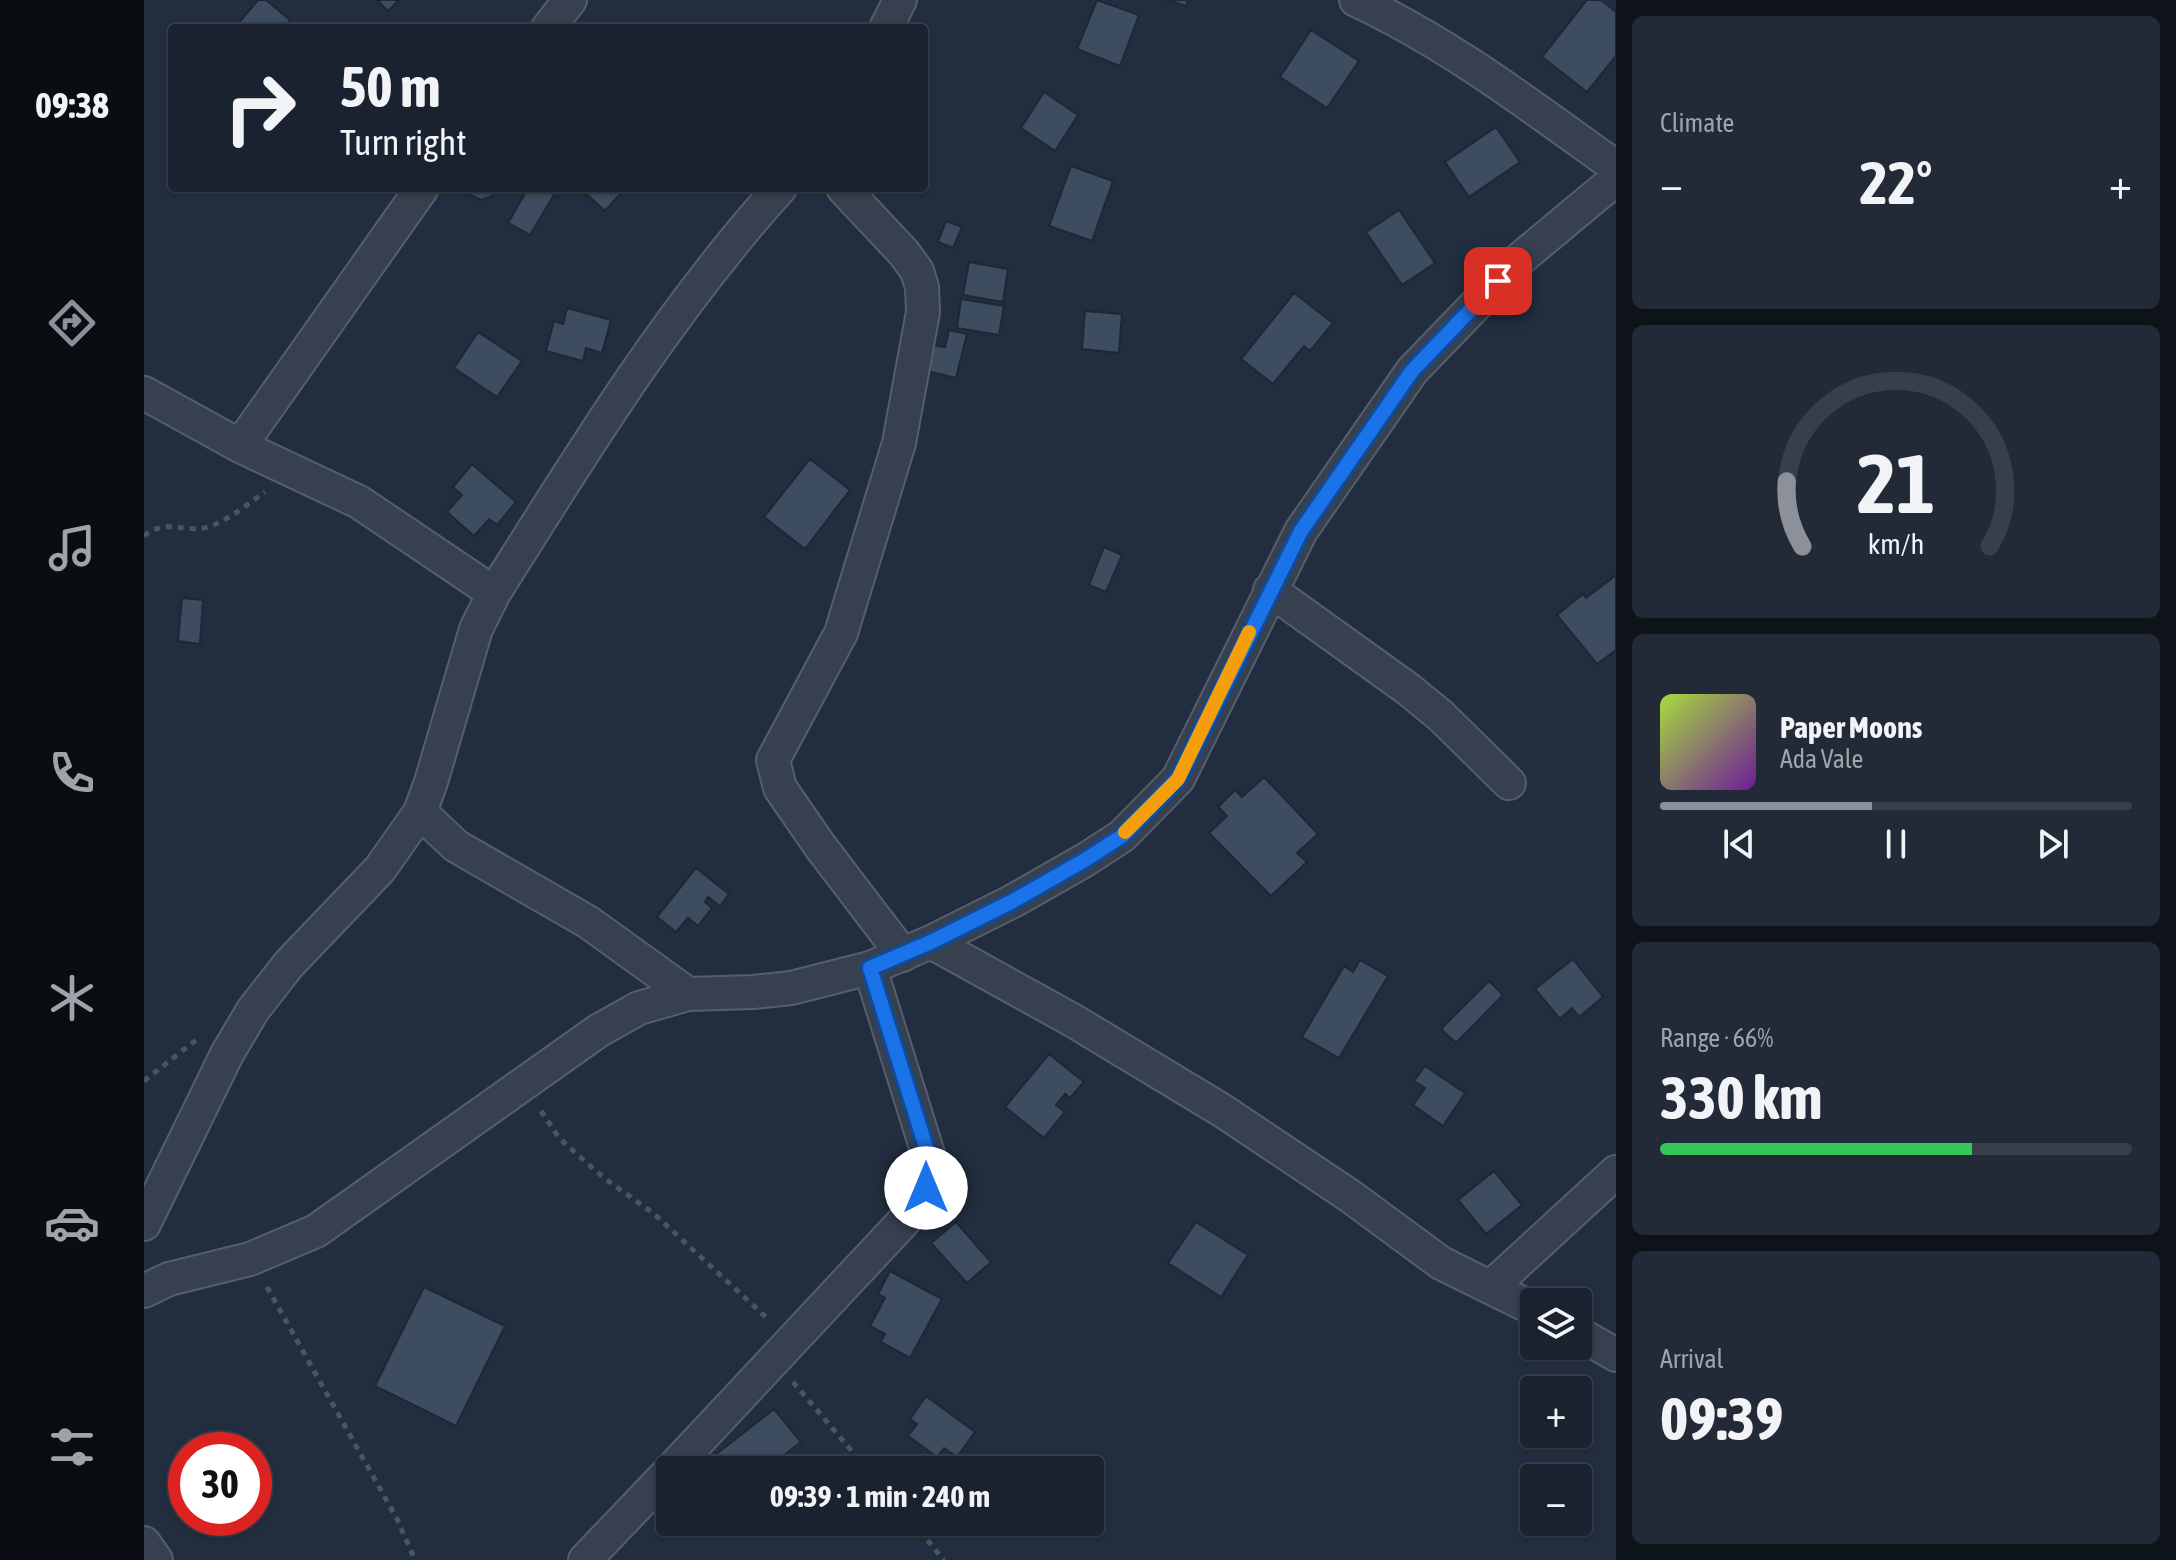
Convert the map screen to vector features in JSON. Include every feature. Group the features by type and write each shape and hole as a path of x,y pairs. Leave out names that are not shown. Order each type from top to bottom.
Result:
{"street":[{"path":"551,24 570,0"},
{"path":"888,24 900,0"},
{"path":"1356,0 1464,59 1616,167"},
{"path":"144,1291 169,1279 250,1259 335,1221 522,1084 639,1008 688,994 791,988 870,968 1013,901 1122,836 1178,779 1301,531 1412,371 1520,259 1616,179"},
{"path":"240,446 419,192"},
{"path":"144,1224 227,1054 253,1010 289,964 380,869 420,812 476,629 494,593 641,365 711,270 777,192"},
{"path":"847,192 917,271 922,287 923,312 899,443 841,633 773,760 780,788 820,846 917,948 1074,1021 1223,1111 1350,1196 1441,1263 1520,1301"},
{"path":"144,393 240,446 359,502 494,593"},
{"path":"1270,590 1408,689 1441,716 1509,783"},
{"path":"420,812 456,846 588,922 688,994"},
{"path":"683,1456 916,1207 930,1174 929,1157 870,968"},
{"path":"1492,1286 1616,1172"},
{"path":"1592,1341 1616,1355"},
{"path":"585,1560 656,1485"},
{"path":"144,1543 156,1560"}],"path":[{"path":"144,536 164,525 188,529 213,525 295,471"},
{"path":"522,1084 559,1138 604,1178 653,1213 783,1350 858,1456"},
{"path":"250,1259 397,1519 415,1560"},
{"path":"924,1536 944,1560"}],"building":[{"path":"258,0 266,0 290,20 287,24 238,24"},
{"path":"377,0 399,0 388,11"},
{"path":"1097,0 1139,15 1120,66 1077,49"},
{"path":"1167,0 1188,0 1186,6"},
{"path":"1587,0 1601,0 1616,12 1616,56 1587,92 1542,57"},
{"path":"1311,30 1359,61 1327,108 1280,77"},
{"path":"1044,92 1078,115 1055,151 1021,128"},
{"path":"1496,127 1520,162 1469,197 1445,162"},
{"path":"1071,166 1113,181 1092,241 1049,226"},
{"path":"468,192 494,192 481,200"},
{"path":"526,192 556,192 530,235 508,223"},
{"path":"584,192 621,193 605,211"},
{"path":"1399,210 1435,263 1402,285 1366,232"},
{"path":"946,221 962,227 953,248 938,242"},
{"path":"969,262 1008,269 1003,302 963,295"},
{"path":"1294,293 1333,323 1310,351 1304,346 1273,384 1241,359"},
{"path":"961,299 1004,306 999,335 957,328"},
{"path":"567,308 611,320 602,353 586,348 583,361 546,351 554,321 563,324"},
{"path":"1085,311 1122,314 1119,353 1082,349"},
{"path":"949,330 967,334 956,378 927,371 933,345 945,347"},
{"path":"478,332 522,361 497,397 454,368"},
{"path":"810,459 850,490 805,549 764,517"},
{"path":"472,464 516,502 497,525 489,519 474,536 447,512 462,495 453,487"},
{"path":"1104,547 1122,555 1106,592 1089,585"},
{"path":"1616,575 1616,650 1597,664 1557,615 1583,594 1586,598"},
{"path":"182,598 203,600 200,644 178,641"},
{"path":"1264,777 1318,834 1297,853 1307,862 1271,896 1209,833 1227,816 1218,807 1235,790 1242,797"},
{"path":"696,868 729,894 720,906 708,897 705,902 712,908 698,926 688,918 676,932 657,917"},
{"path":"1573,959 1603,997 1579,1017 1572,1008 1560,1019 1535,989"},
{"path":"1360,960 1388,976 1339,1058 1302,1037 1344,966 1353,972"},
{"path":"1489,981 1503,995 1456,1043 1441,1029"},
{"path":"1049,1054 1084,1082 1070,1098 1065,1094 1056,1105 1065,1112 1044,1138 1005,1107"},
{"path":"1425,1066 1465,1093 1443,1126 1413,1105 1425,1088 1414,1081"},
{"path":"1494,1171 1522,1205 1486,1234 1458,1200"},
{"path":"956,1222 991,1262 967,1283 931,1243"},
{"path":"1196,1222 1248,1255 1221,1297 1168,1263"},
{"path":"890,1271 942,1299 910,1358 881,1342 885,1334 870,1326 885,1298 878,1294"},
{"path":"424,1287 505,1326 456,1426 375,1386"},
{"path":"926,1396 975,1432 958,1456 944,1448 936,1456 908,1436 917,1424 910,1419"},
{"path":"774,1409 801,1442 783,1456 714,1456"}],"slow traffic":[{"path":"1125,832 1178,779 1249,632"}],"route":[{"path":"926,1188 930,1174 929,1157 870,968 1013,901 1085,860 1122,836 1178,779 1301,531 1412,371 1498,281"}]}
